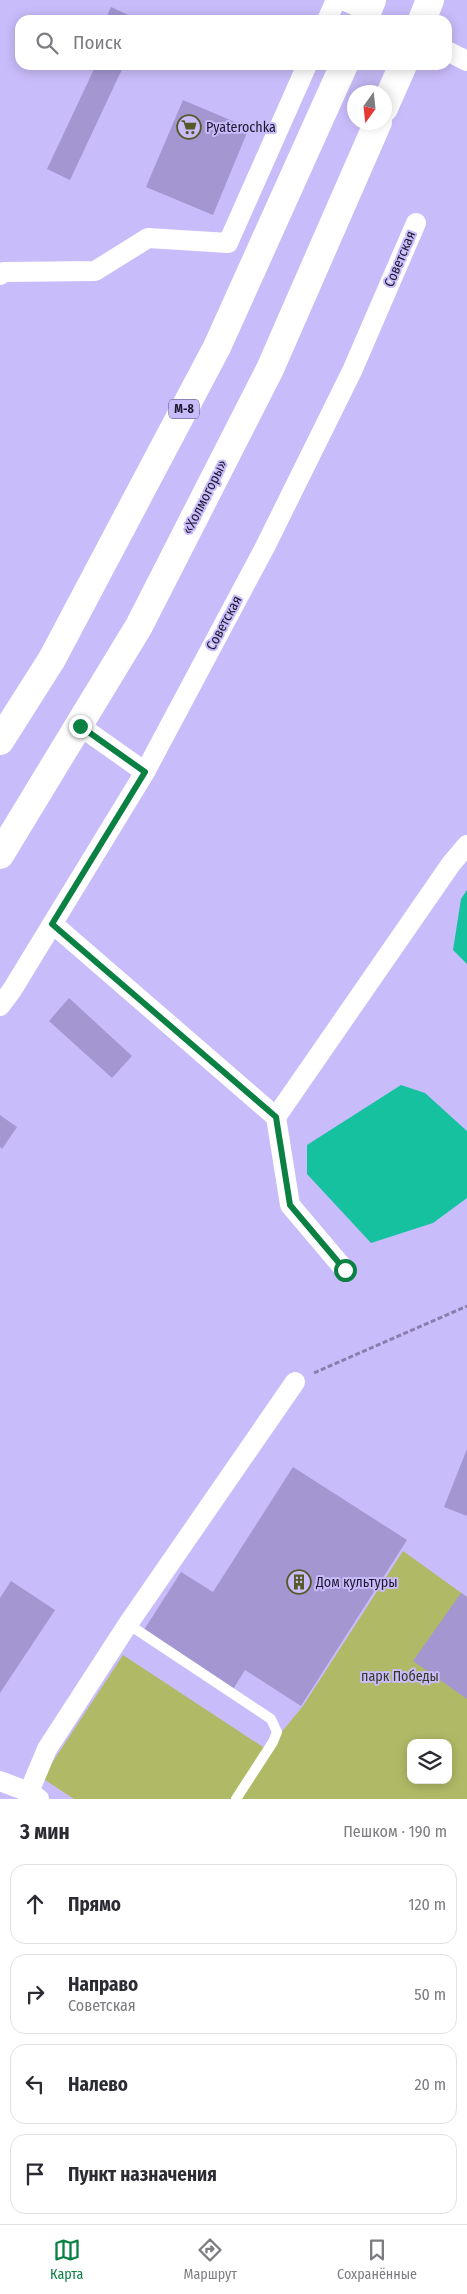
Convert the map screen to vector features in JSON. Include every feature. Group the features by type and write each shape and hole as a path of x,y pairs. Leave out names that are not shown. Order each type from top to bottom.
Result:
{"highway":[{"path":"424,15 430,0"},
{"name":"М-8","path":"0,741 52,659 217,347 342,70"},
{"path":"392,91 402,70"},
{"name":"«Холмогоры»","path":"0,855 80,726 138,626 270,369 375,130"}],"street":[{"path":"329,15 336,0"},
{"path":"343,0 368,10"},
{"path":"452,54 467,61"},
{"path":"0,275 4,272 95,272 148,238 228,243 305,70"},
{"name":"Советская","path":"0,1006 12,990 145,772 265,548 352,371 416,223"},
{"path":"80,726 145,772"},
{"path":"276,1117 450,864 467,845"},
{"path":"52,924 276,1117 290,1205 345,1270"},
{"path":"0,1781 34,1796 46,1749 128,1624 295,1382"}],"lane":[{"path":"128,1624 271,1720 277,1732 273,1742 236,1799"}],"path":[{"path":"295,1382 467,1306"}],"green space":[{"name":"парк Победы","path":"403,1551 467,1597 467,1799 236,1799 271,1745 303,1706"},
{"path":"123,1655 266,1749 233,1799 74,1799 42,1778"}],"shaded area":[{"path":"467,890 467,964 453,950 461,899"},
{"path":"401,1085 425,1093 467,1131 467,1198 433,1223 371,1243 307,1174 307,1145"}],"building":[{"path":"111,7 128,15 107,15"},
{"path":"94,70 122,70 70,180 47,169"},
{"path":"183,100 249,128 213,215 146,187"},
{"path":"69,998 132,1056 112,1078 49,1021"},
{"path":"0,1115 17,1127 2,1149 0,1147"},
{"path":"467,1449 467,1516 444,1507"},
{"name":"Дом культуры","path":"293,1467 407,1540 301,1706 245,1670 232,1691 142,1633 181,1572 213,1592"},
{"path":"11,1581 55,1610 0,1693 0,1598"},
{"path":"461,1593 467,1597 467,1699 413,1661"}],"place":[{"name":"Pyaterochka","path":"189,127"},
{"name":"Дом культуры","path":"299,1582"}],"route":[{"path":"80,726 145,772 52,924 276,1117 290,1205 345,1270"}]}
